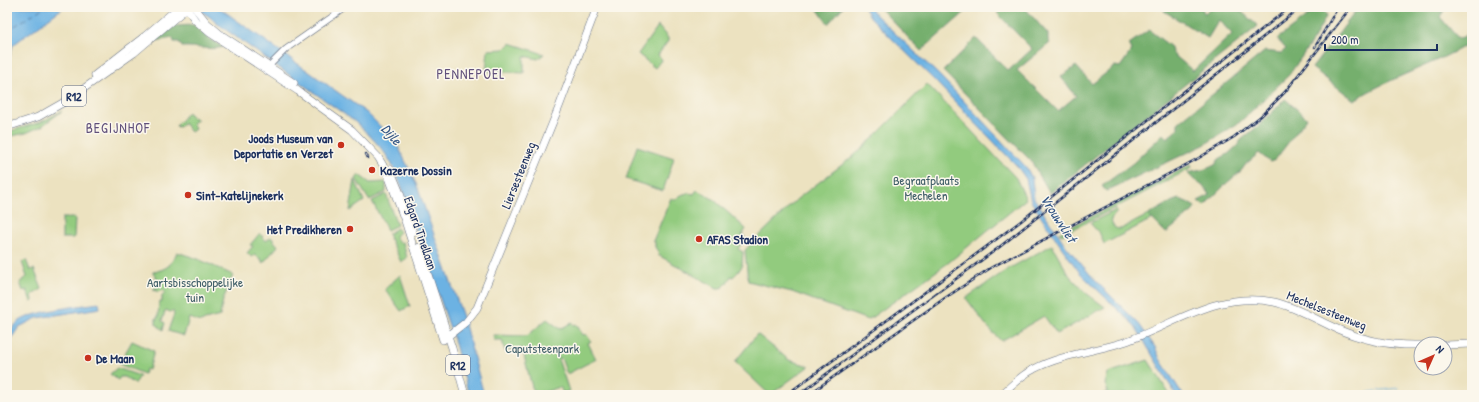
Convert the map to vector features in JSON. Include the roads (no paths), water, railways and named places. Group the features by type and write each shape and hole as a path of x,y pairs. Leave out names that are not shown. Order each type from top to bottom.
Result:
{"main road":[{"name":"R12","path":"7,122 46,109 64,98 145,36 179,7"},
{"name":"R12","path":"7,127 38,117 66,101 134,53 187,7 195,20 210,33 269,67"},
{"name":"Liersesteenweg","path":"448,337 466,322 477,308 597,7"},
{"name":"R12","path":"196,9 207,23 220,34 269,67"},
{"name":"Edgard Tinellaan","path":"269,67 349,121 366,136 385,161 400,193 448,337"},
{"name":"Mechelsesteenweg","path":"1001,395 1025,374 1035,368 1124,341 1210,305 1235,300 1274,302 1292,307 1337,329 1366,339 1389,344 1413,345"},
{"name":"R12","path":"448,337 457,363 465,395"},
{"path":"1453,345 1472,344"}],"street":[{"path":"269,67 284,52 346,7"}],"water":[{"path":"7,7 64,7 13,45 7,66"},
{"path":"194,7 218,7 367,113 399,148 417,186 463,317 484,395 469,395 454,340 403,190 387,156 372,138 354,121"},
{"path":"864,7 870,7 876,15 941,77 1026,167 1032,178 1034,198 1066,246 1094,279 1139,324 1155,347 1160,359 1183,395 1176,395 1135,326 1080,273 1031,201 1026,179 1017,166 935,81 871,18"},
{"path":"99,303 100,308 37,318 19,327 7,345 8,336 11,331 17,323 23,319 44,312"}],"waterway":[{"path":"1367,395 1369,392 1398,388"}],"railway":[{"path":"786,395 1021,221 1290,7"},
{"path":"798,395 997,249 1301,7"},
{"path":"1315,47 1338,7"},
{"path":"808,395 945,298 992,267 1197,159 1234,137 1261,116 1285,92 1351,7"},
{"path":"366,154 368,158"}],"place":[{"name":"Joods Museum van Deportatie en Verzet","path":"341,145"},
{"name":"Kazerne Dossin","path":"372,170"},
{"name":"Sint-Katelijnekerk","path":"188,195"},
{"name":"Het Predikheren","path":"350,229"},
{"name":"AFAS Stadion","path":"699,239"},
{"name":"De Maan","path":"88,358"}],"district":[{"name":"PENNEPOEL","path":"471,73"},
{"name":"BEGIJNHOF","path":"118,127"}],"water label":[{"name":"Dijle","path":"392,134"},
{"name":"Vrouwvliet","path":"1059,218"}],"park label":[{"name":"Begraafplaats Mechelen","path":"926,188"},
{"name":"Aartsbisschoppelijke tuin","path":"195,290"},
{"name":"Caputsteenpark","path":"542,348"}]}
